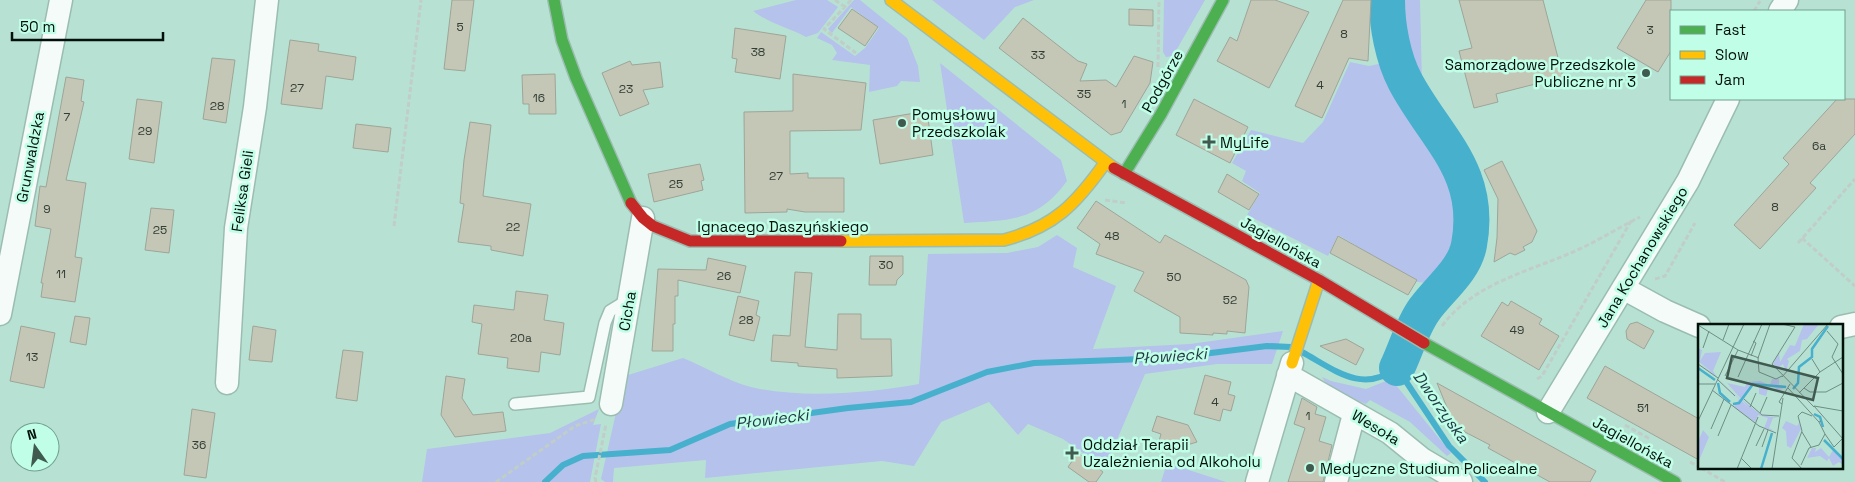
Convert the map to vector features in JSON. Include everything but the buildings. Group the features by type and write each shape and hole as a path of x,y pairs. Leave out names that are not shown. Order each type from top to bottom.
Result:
{"street":[{"name":"Grunwaldzka","path":"0,314 60,0"},
{"name":"Feliksa Gieli","path":"227,383 236,228 255,107 267,0"},
{"name":"Jagiellońska","path":"891,0 1105,163 1319,280 1388,322 1675,482"},
{"name":"Podgórze","path":"1124,174 1161,114 1223,0"},
{"name":"Ignacego Daszyńskiego","path":"554,2 574,74 628,196 643,218 658,230 690,241 1004,240 1025,236 1059,218 1082,196 1105,163"},
{"name":"Jana Kochanowskiego","path":"1548,412 1688,181 1728,100"},
{"name":"Cicha","path":"609,412 643,218"},
{"path":"1257,482 1290,369 1319,280"},
{"path":"1623,288 1698,326"},
{"path":"1842,327 1855,324"},
{"name":"Wesoła","path":"1290,369 1354,414 1390,433 1422,459 1461,482"},
{"path":"1336,482 1354,414"}],"lane":[{"path":"515,404 589,397 605,323 610,311 630,299"}],"path":[{"path":"394,226 421,0"},
{"path":"835,0 845,7"},
{"path":"851,0 824,29 856,53"},
{"path":"1159,0 1159,76"},
{"path":"1798,243 1855,179"},
{"path":"1448,332 1440,329 1464,304 1497,283 1574,252 1645,214"},
{"path":"1530,379 1542,376 1631,221"},
{"path":"1643,299 1656,276 1665,276 1695,223"},
{"path":"1802,238 1855,286"},
{"path":"496,482 537,451 575,426 596,419 609,412"},
{"path":"1622,423 1656,442"},
{"path":"595,480 601,443"},
{"path":"1687,460 1698,467"},
{"path":"1704,470 1725,482"}],"shaded area":[{"path":"796,0 827,0 838,7 818,33 806,37 772,22 753,11"},
{"path":"854,0 860,0 907,38 918,66 920,82 901,81 897,86 869,92 870,65 832,60 837,53 832,45 817,38 821,32 855,56 865,48 879,28 851,7 832,33 828,29"},
{"path":"932,0 1034,0 1015,7 984,40"},
{"path":"1164,0 1205,0 1173,56 1166,57 1163,52"},
{"path":"1403,0 1420,0 1422,81 1407,56"},
{"path":"1350,62 1369,66 1383,63 1442,154 1453,183 1456,204 1455,240 1446,260 1425,283 1418,282 1338,235 1328,256 1247,215 1260,193 1242,181 1246,171 1232,163 1251,130 1303,143 1323,122"},
{"path":"940,63 1061,160 1067,181 1045,204 1033,212 1009,219 964,223"},
{"path":"1057,235 1077,248 1073,267 1116,286 1093,349 1190,344 1283,331 1272,364 1217,364 1145,374 1105,468 1063,439 1028,424 1018,435 989,402 941,422 914,466 882,461 705,478 706,460 614,468 613,482 605,482 601,479 618,404 628,375 683,358 734,381 770,391 813,394 857,392 919,384 928,254 1007,253 1038,247"},
{"path":"1322,377 1366,389 1391,379 1451,453 1447,456 1410,422 1370,400 1366,404 1341,393 1325,382"},
{"path":"599,409 593,425 601,424 590,482 422,482 427,449 550,433"},
{"path":"1167,463 1226,482 1161,482"}],"waterway":[{"name":"Płowiecki","path":"1387,0 1388,20 1397,62 1405,81 1454,157 1463,176 1469,196 1472,219 1469,245 1462,263 1424,310 1397,368"},
{"name":"Płowiecki","path":"545,482 563,465 583,456 670,450 730,424 848,408 911,402 987,372 1034,363 1171,358 1267,346 1291,347"},
{"name":"Dworzyska","path":"1302,352 1337,372 1360,379 1384,376 1397,368 1449,446 1485,482"}],"traffic: fast":[{"path":"554,0 562,40 576,78 631,203"},
{"path":"1124,174 1161,114 1223,0"},
{"path":"1424,343 1675,482"}],"traffic: slow":[{"path":"891,0 1114,168"},
{"path":"841,241 1004,240 1022,235 1050,221 1062,212 1084,190 1105,163"},
{"path":"1292,363 1319,280"}],"traffic: jam":[{"path":"1114,168 1319,280 1424,343"},
{"path":"631,203 643,218 653,226 690,241 841,241"}],"place":[{"name":"Samorządowe Przedszkole Publiczne nr 3","path":"1646,73"},
{"name":"Pomysłowy Przedszkolak","path":"902,123"},
{"name":"MyLife","path":"1209,142"},
{"name":"Oddział Terapii Uzależnienia od Alkoholu","path":"1072,453"},
{"name":"Medyczne Studium Policealne","path":"1310,468"}]}
